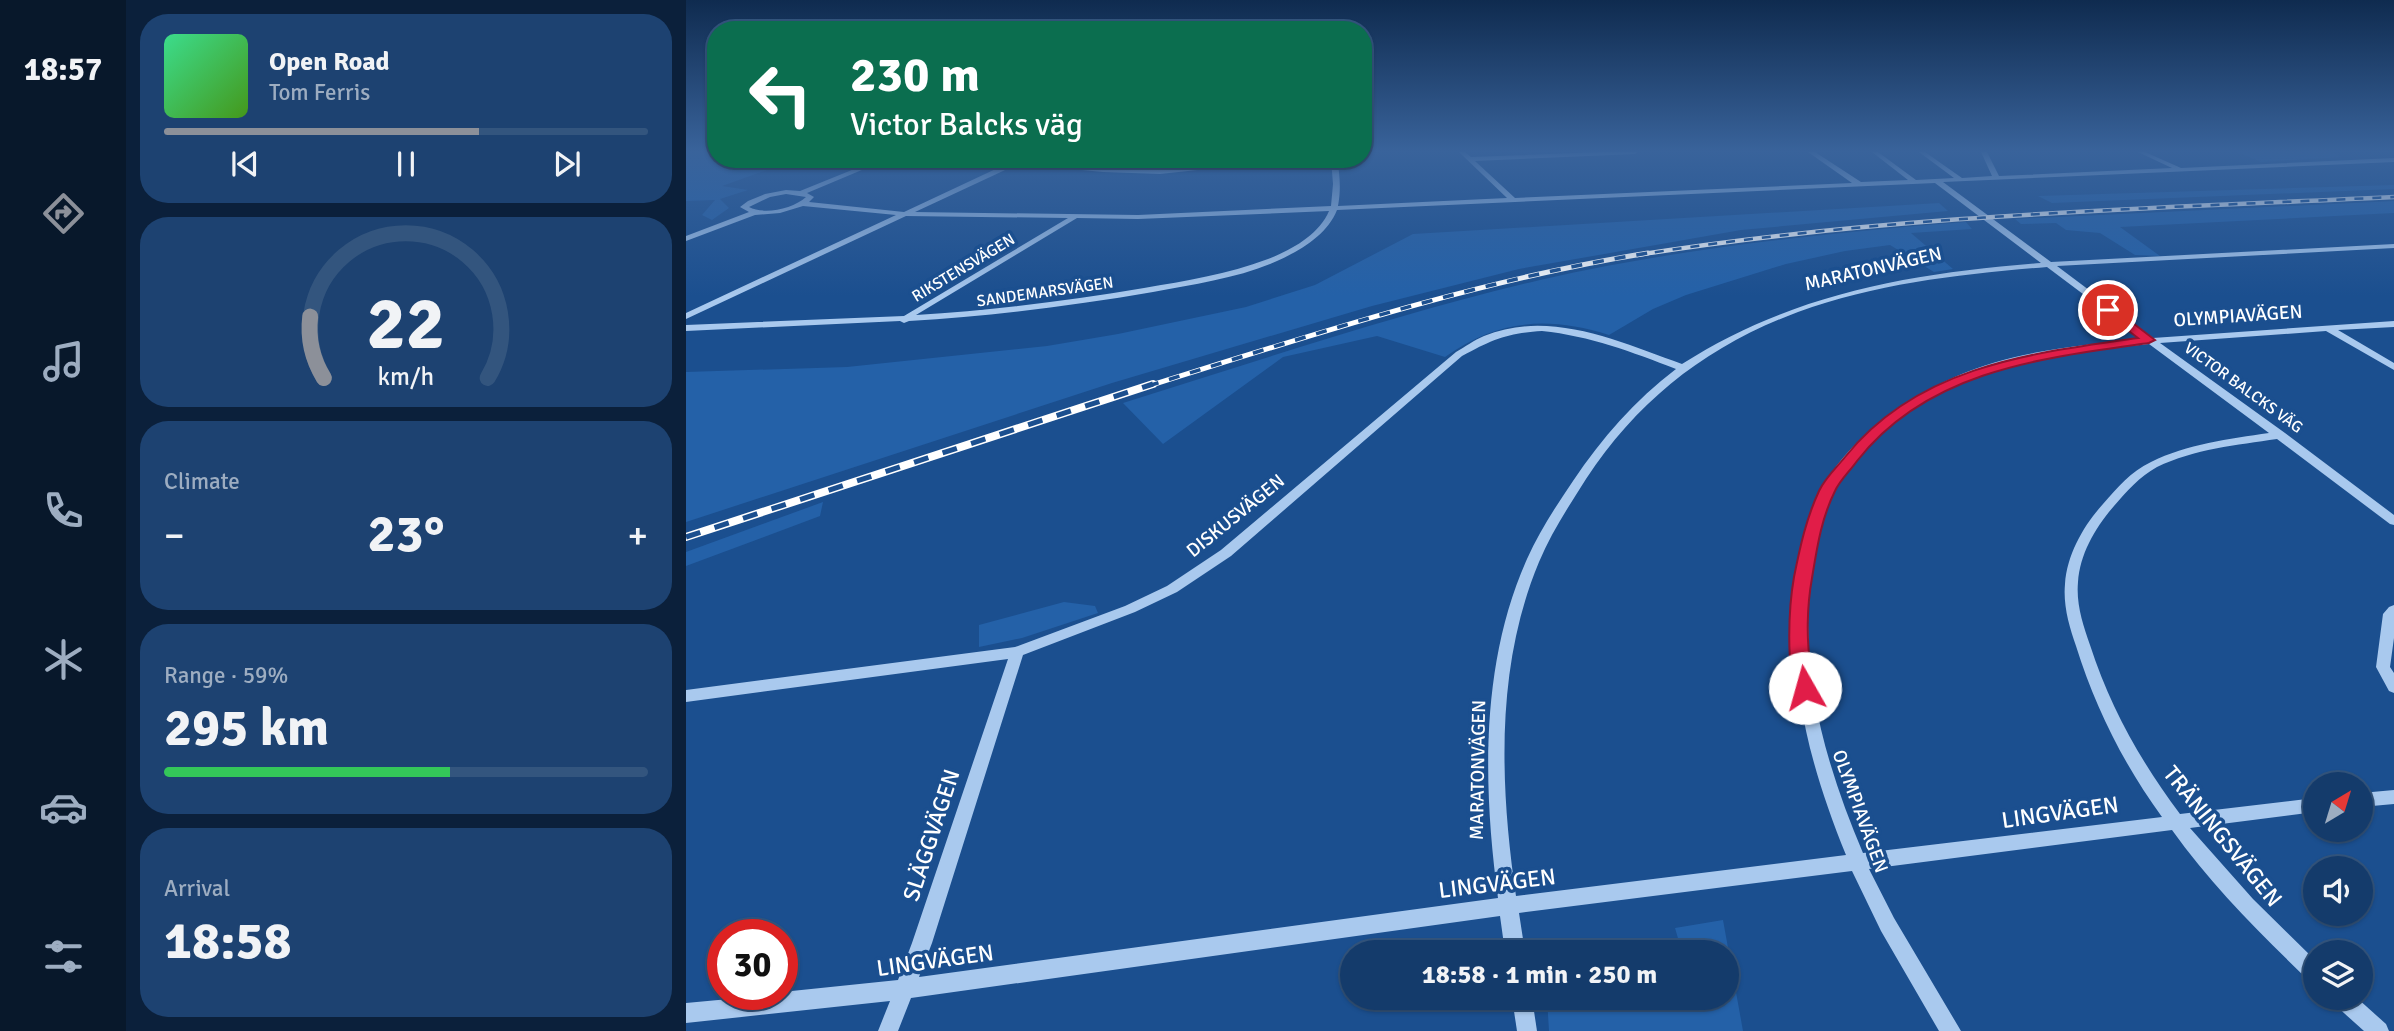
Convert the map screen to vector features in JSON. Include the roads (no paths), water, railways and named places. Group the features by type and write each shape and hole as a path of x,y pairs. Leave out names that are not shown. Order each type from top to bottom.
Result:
{"street":[{"path":"755,213 744,207 758,200"},
{"path":"803,204 807,200"},
{"path":"686,316 935,200"},
{"path":"1334,200 1334,208"},
{"path":"686,239 755,213 780,211 803,204 905,214 1074,218 1510,200"},
{"name":"VICTOR BALCKS VÄG","path":"1962,200 2394,521"},
{"name":"SANDEMARSVÄGEN","path":"686,328 990,314 1104,298 1224,274 1280,256 1307,242 1326,224 1334,208"},
{"name":"RIKSTENSVÄGEN","path":"904,320 1074,218"},
{"name":"MARATONVÄGEN","path":"1513,940 1499,850 1497,728 1506,652 1529,569 1558,513 1603,446 1641,403 1684,368 1748,331 1795,311 1849,293 1950,273 2048,264 2394,246"},
{"name":"OLYMPIAVÄGEN","path":"1951,1031 1869,889 1814,736 1801,664 1800,594 1811,531 1828,488 1866,439 1911,404 1963,378 2032,356 2149,340 2394,324"},
{"name":"DISKUSVÄGEN","path":"686,696 1017,652 1130,609 1172,589 1226,553 1384,416 1459,354 1488,335 1543,327 1565,329 1684,368"},
{"path":"2328,328 2394,367"},
{"name":"TRÄNINGSVÄGEN","path":"2281,435 2182,454 2137,474 2103,510 2080,545 2071,595 2084,650 2107,716 2152,792 2265,926 2303,962"},
{"path":"2394,610 2390,614 2383,667 2394,687"},
{"name":"SLÄGGVÄGEN","path":"888,1031 906,989 1017,652"},
{"path":"2373,799 2394,797"},
{"name":"LINGVÄGEN","path":"686,1013 906,989 1506,906 2303,806"},
{"path":"1524,1010 1527,1031"},
{"path":"2355,1010 2379,1031"}],"railway":[{"path":"1637,255 1920,222 2326,200"},
{"path":"1148,386 1396,310 1521,278 1648,253"},
{"path":"686,537 1153,384"}]}
